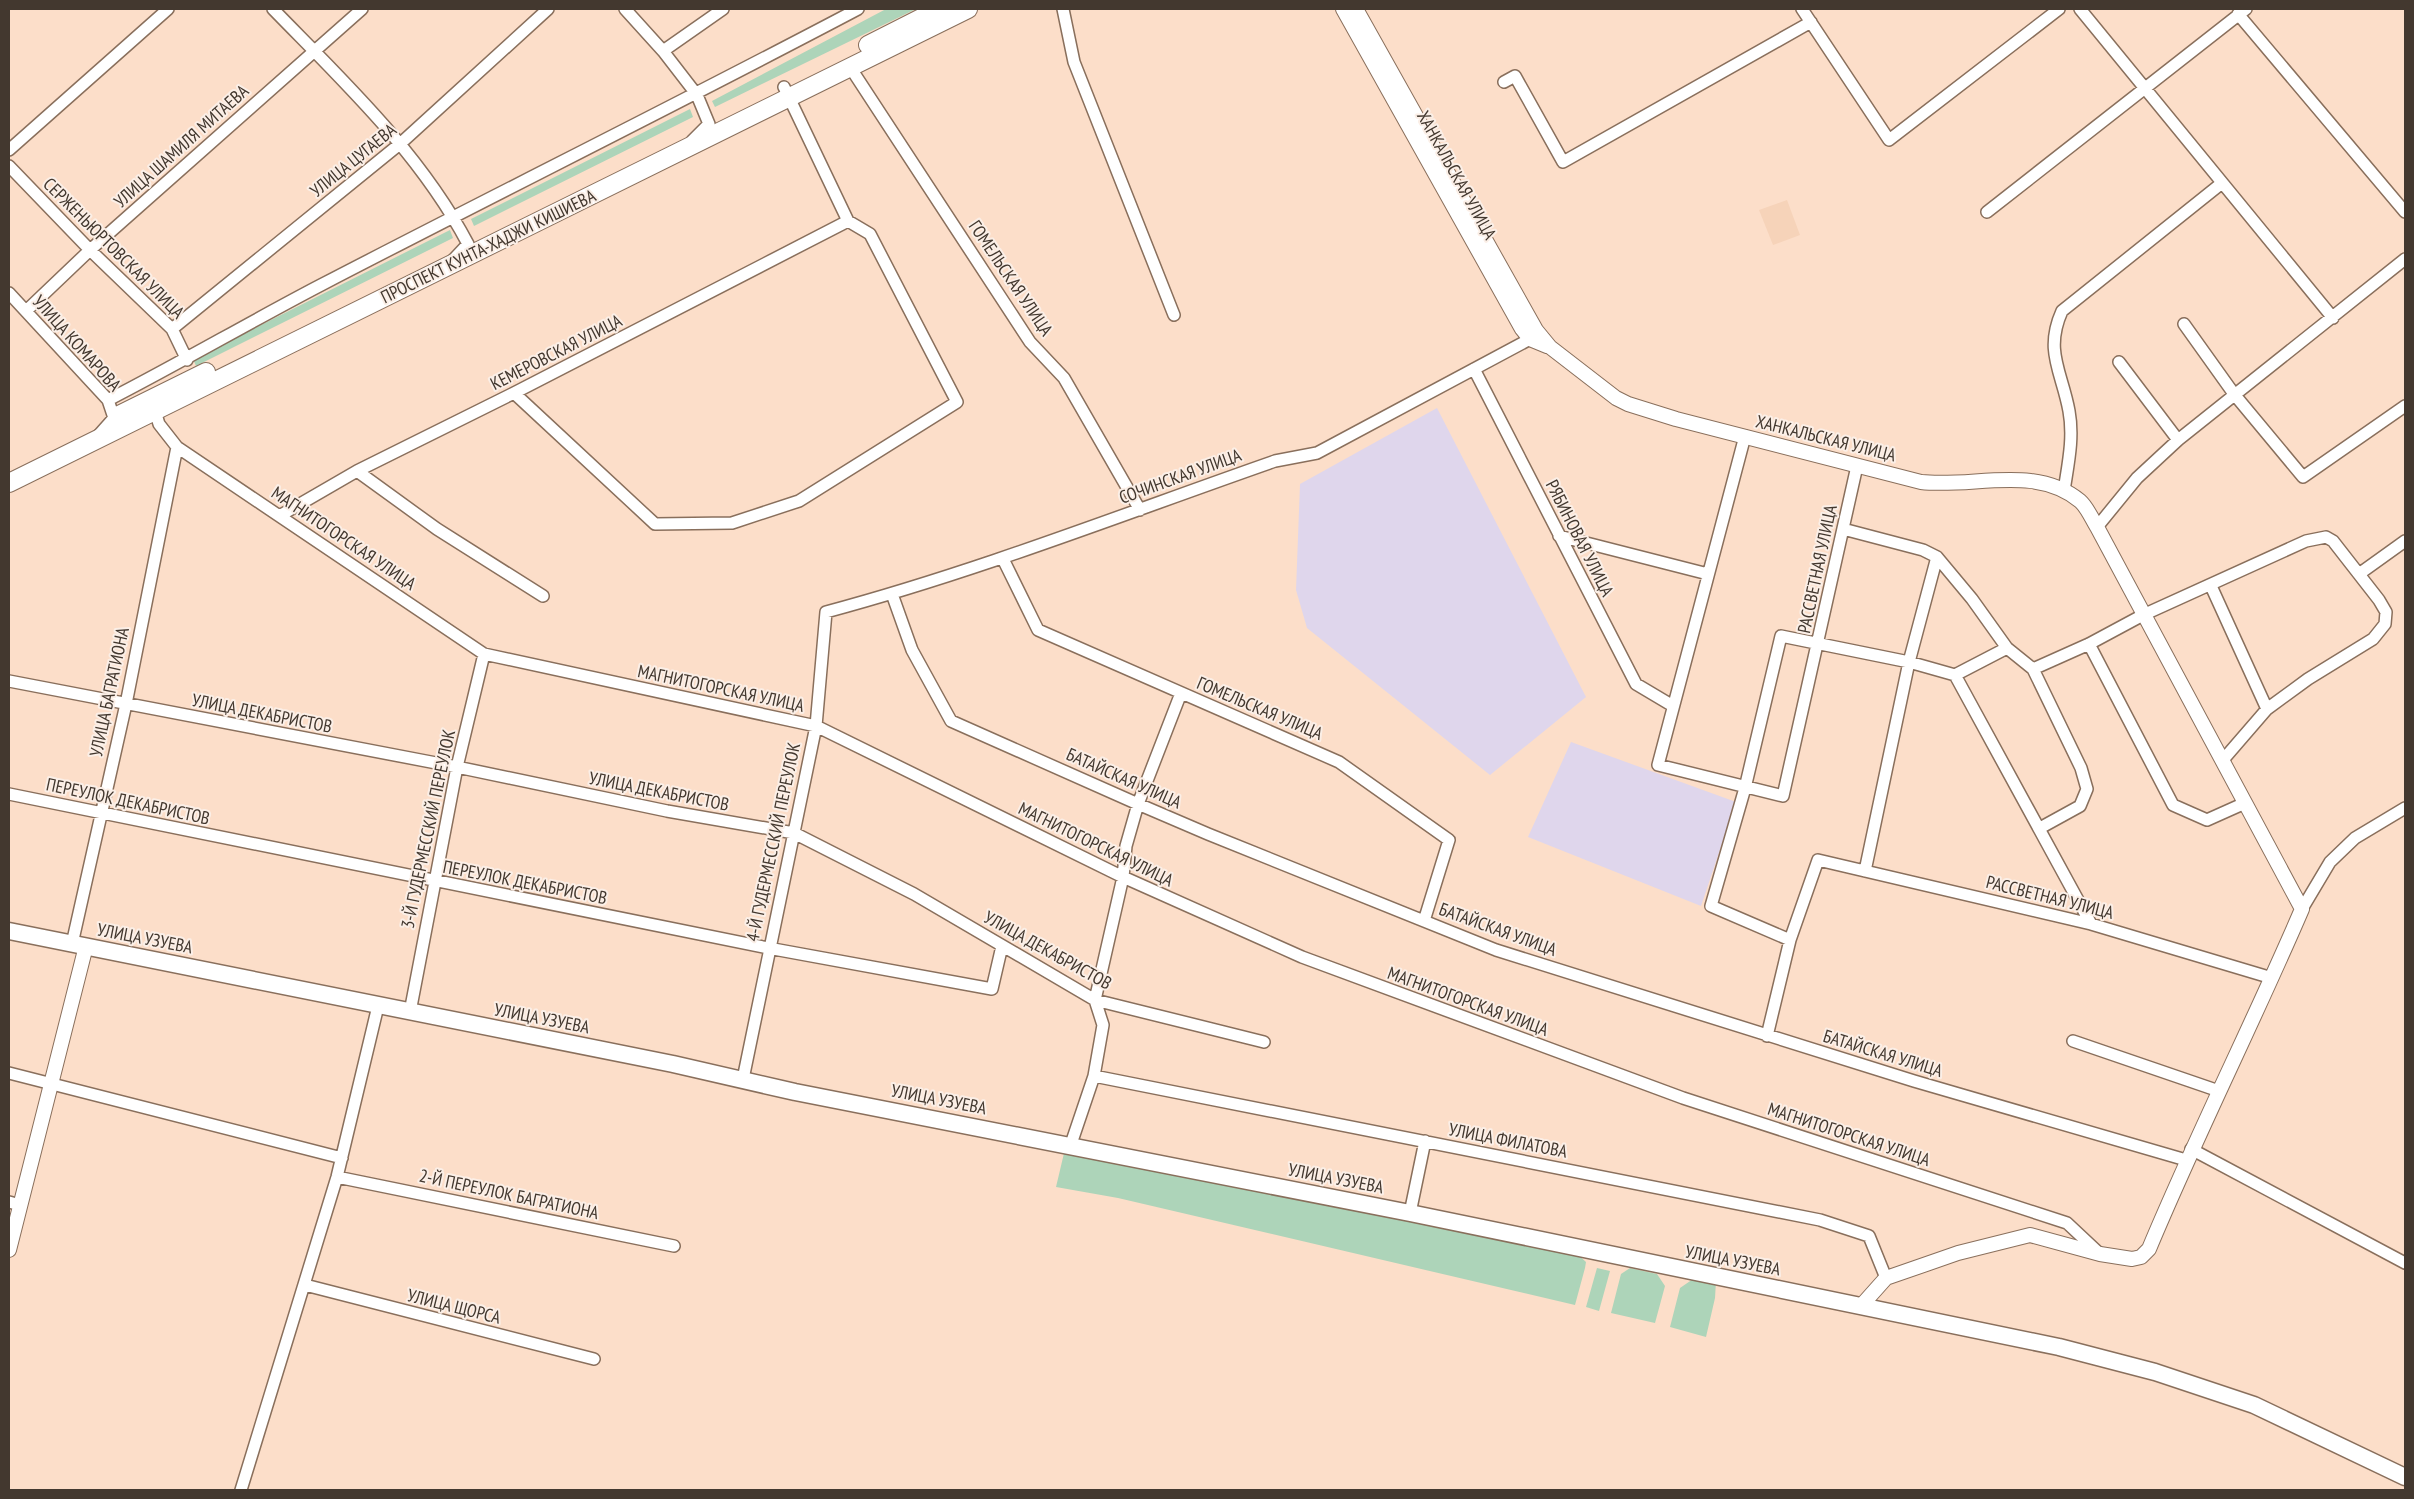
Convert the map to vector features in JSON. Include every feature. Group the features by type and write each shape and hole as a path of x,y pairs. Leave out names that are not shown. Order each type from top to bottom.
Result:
{"main road":[{"name":"ПРОСПЕКТ КУНТА-ХАДЖИ КИШИЕВА","path":"9,483 683,149 939,9"},
{"name":"ПРОСПЕКТ КУНТА-ХАДЖИ КИШИЕВА","path":"9,470 709,124 850,67 968,9"},
{"name":"УЛИЦА УЗУЕВА","path":"9,931 743,1079 795,1092 1072,1144 2059,1348 2155,1372 2262,1408 2405,1478"}],"street":[{"path":"9,150 168,9"},
{"path":"273,9 401,143 454,217 468,244 447,267"},
{"name":"УЛИЦА ШАМИЛЯ МИТАЕВА","path":"26,311 90,250 362,9"},
{"name":"УЛИЦА ЦУГАЕВА","path":"172,329 401,143 548,9"},
{"path":"625,9 663,51 697,95 709,124 683,149"},
{"path":"663,51 722,9"},
{"path":"108,400 187,360 319,286 697,95 858,9"},
{"path":"1063,9 1074,62 1174,315"},
{"name":"ХАНКАЛЬСКАЯ УЛИЦА","path":"1343,9 1522,329 1530,339 1550,347"},
{"name":"ХАНКАЛЬСКАЯ УЛИЦА","path":"1356,9 1536,330 1550,347 1616,398 1628,404 1921,482 1945,484 2037,480 2064,491 2081,502 2097,527 2302,909"},
{"path":"1802,9 1889,140 2059,9"},
{"path":"2080,9 2333,318"},
{"path":"1987,212 2242,12 2405,212"},
{"path":"1504,82 1515,76 1563,162 1811,22"},
{"name":"ГОМЕЛЬСКАЯ УЛИЦА","path":"850,67 1030,342 1064,378 1140,510"},
{"path":"514,393 655,524 732,523 799,501 957,402 870,234 848,221 787,92"},
{"name":"СЕРЖЕНЬЮРТОВСКАЯ УЛИЦА","path":"9,166 90,250 172,329 187,360"},
{"path":"2064,491 2072,444 2069,411 2054,353 2054,328 2062,311 2222,184"},
{"name":"КЕМЕРОВСКАЯ УЛИЦА","path":"280,515 357,471 514,393 848,221"},
{"path":"2097,527 2137,478 2178,440 2405,259"},
{"name":"УЛИЦА КОМАРОВА","path":"9,294 108,400 114,418 93,441"},
{"path":"2184,324 2234,394 2303,477 2405,406"},
{"name":"СОЧИНСКАЯ УЛИЦА","path":"826,612 892,594 1003,559 1275,461 1317,454 1530,339"},
{"path":"2119,362 2178,440"},
{"name":"РЯБИНОВАЯ УЛИЦА","path":"1474,369 1636,684 1673,706"},
{"path":"155,411 177,386"},
{"name":"МАГНИТОГОРСКАЯ УЛИЦА","path":"155,411 159,424 177,447 484,654 816,726 1123,877 1302,957 1506,1034 1701,1104 2067,1222 2100,1254"},
{"path":"1745,436 1658,765 1745,788"},
{"name":"УЛИЦА БАГРАТИОНА","path":"9,1250 14,1204 50,1084 79,945 102,813 126,704 177,447"},
{"name":"РАССВЕТНАЯ УЛИЦА","path":"1745,788 1783,796 1857,466"},
{"path":"357,471 437,529 543,596"},
{"path":"1843,529 1923,550 1937,557 1972,600 2007,648 2033,669 2081,768 2087,789 2080,806 2040,828"},
{"path":"1559,536 1708,574"},
{"path":"2033,669 2089,644 2143,615 2316,538 2326,537 2333,541 2386,612 2385,624 2374,639 2308,679 2267,709 2222,761"},
{"path":"2359,574 2405,541"},
{"path":"1865,871 1909,662 1937,557"},
{"name":"ГОМЕЛЬСКАЯ УЛИЦА","path":"1003,559 1038,630 1339,762 1449,840 1424,921"},
{"path":"2211,586 2267,709"},
{"name":"БАТАЙСКАЯ УЛИЦА","path":"892,594 912,650 951,720 1138,804 1496,950 1768,1036 2189,1155 2405,1263"},
{"name":"4-Й ГУДЕРМЕССКИЙ ПЕРЕУЛОК","path":"743,1079 768,948 816,726 826,612"},
{"name":"РАССВЕТНАЯ УЛИЦА","path":"1818,644 1782,636 1745,788 1711,906 1790,940 1818,860 2091,924 2272,978"},
{"path":"1818,644 1909,662 1955,675 2007,648"},
{"path":"2089,644 2172,805 2207,820 2245,804"},
{"name":"3-Й ГУДЕРМЕССКИЙ ПЕРЕУЛОК","path":"410,1012 457,768 484,654"},
{"path":"1955,675 2091,924"},
{"name":"УЛИЦА ДЕКАБРИСТОВ","path":"9,681 457,768 666,812 794,833 914,894 1096,1000 1264,1042"},
{"path":"1072,1144 1094,1076 1103,1025 1096,1000 1123,877 1126,846 1138,804 1181,693"},
{"name":"ПЕРЕУЛОК ДЕКАБРИСТОВ","path":"9,794 768,948 992,989 1002,946"},
{"path":"1861,1306 1886,1278 1958,1253 2030,1235 2100,1254 2132,1259 2141,1257 2149,1249 2189,1155 2272,978 2302,909 2336,856 2355,838 2405,808"},
{"path":"1768,1036 1790,940"},
{"path":"241,1490 337,1177 378,1006"},
{"path":"2073,1040 2219,1091"},
{"path":"9,1073 342,1158"},
{"name":"УЛИЦА ФИЛАТОВА","path":"1094,1076 1820,1220 1869,1236 1886,1278"},
{"path":"1410,1213 1425,1141"},
{"name":"2-Й ПЕРЕУЛОК БАГРАТИОНА","path":"337,1177 674,1246"},
{"name":"УЛИЦА ЩОРСА","path":"305,1284 594,1359"}],"shaded area":[{"path":"1787,200 1800,235 1773,245 1759,210"},
{"path":"1437,408 1586,697 1490,775 1307,628 1296,590 1300,484"},
{"path":"1571,742 1736,802 1701,906 1528,837"}],"green space":[{"path":"886,9 916,9 715,107 712,101"},
{"path":"690,109 693,117 474,226 471,219"},
{"path":"450,230 453,238 196,366 193,359"},
{"path":"1065,1149 1574,1251 1586,1262 1585,1268 1575,1305 1118,1198 1056,1187"},
{"path":"1597,1268 1610,1271 1599,1311 1586,1307"},
{"path":"1630,1268 1657,1274 1665,1286 1655,1323 1611,1313 1621,1274"},
{"path":"1696,1277 1716,1281 1715,1298 1706,1337 1670,1327 1680,1288"}]}
